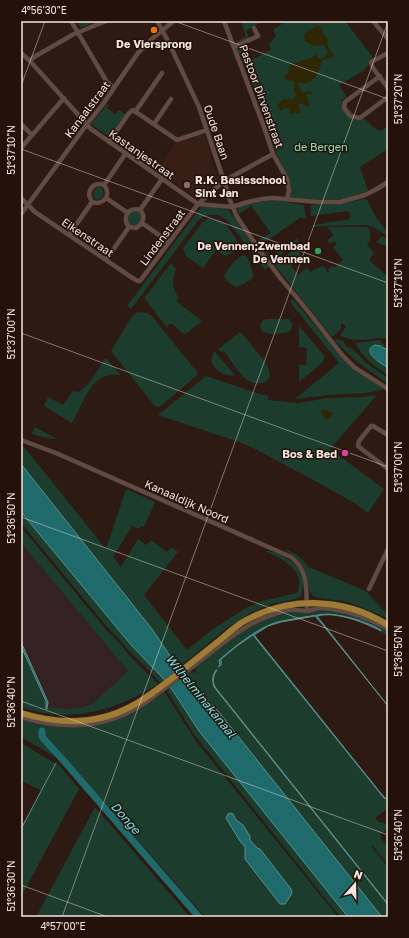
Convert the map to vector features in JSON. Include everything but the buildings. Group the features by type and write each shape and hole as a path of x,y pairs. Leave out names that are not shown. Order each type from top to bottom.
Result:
{"main road":[{"path":"21,714 45,720 72,722 105,717 128,708 158,691 240,624 271,609 283,606 307,603 330,604 350,608 372,616 388,625"}],"street":[{"path":"71,21 107,82 114,88"},
{"path":"30,60 74,34 106,21"},
{"name":"Oude Baan","path":"158,21 199,107 232,207 245,230 281,279 343,356 354,367 388,389"},
{"name":"Kanaalstraat","path":"21,214 103,104 138,53 162,30 174,21"},
{"name":"Pastoor Dirvenstraat","path":"224,21 273,154 289,183 287,199"},
{"path":"373,21 388,39"},
{"path":"234,47 258,36 254,28"},
{"path":"388,53 371,62 373,68 388,88"},
{"name":"Kastanjestraat","path":"22,54 30,60 91,129 198,204 232,207"},
{"path":"135,112 162,73"},
{"path":"380,76 345,102 344,108 350,116 360,118 388,97"},
{"path":"21,148 64,98"},
{"path":"154,124 171,99"},
{"path":"109,142 129,113 133,110 177,140 207,130"},
{"path":"21,124 32,135"},
{"path":"104,184 126,153"},
{"name":"Lindenstraat","path":"140,281 198,204 224,181 273,154"},
{"path":"140,210 162,179"},
{"path":"232,207 248,202 273,198 317,202 340,202 365,195 388,182"},
{"path":"92,202 89,195 92,188 98,184 104,184"},
{"path":"92,202 98,203 106,198 108,190 104,184"},
{"name":"Eikenstraat","path":"21,198 35,212 136,281 140,281"},
{"path":"106,198 128,213"},
{"path":"69,235 92,202"},
{"path":"134,209 142,211 144,215 142,223 136,228 129,227 125,222 128,213 130,210 134,209"},
{"path":"142,223 169,242"},
{"path":"106,260 129,227"},
{"path":"388,435 371,426 358,445 359,448 388,469"},
{"name":"Kanaaldijk Noord","path":"21,440 56,453 291,558 298,563 303,571 306,581 307,611"},
{"path":"369,589 388,549"},
{"path":"191,665 232,636 261,619 293,610 307,611 320,608 348,612 367,618 388,630"},
{"path":"21,718 57,725 81,725 96,723 114,718 135,709 158,691"}],"shaded area":[{"path":"203,134 205,136 210,152 209,153 220,181 198,199 157,170 176,143 188,139 189,141 195,139 194,137"},
{"path":"21,543 128,671 93,703 84,707 68,709 48,707 47,698 21,642"}],"green space":[{"path":"76,21 98,21 81,28"},
{"name":"de Bergen","path":"241,21 263,21 246,31 250,39 241,45 249,61 271,50 269,44 276,36 273,30 286,21 345,21 374,59 363,71 339,85 347,97 341,100 357,118 361,120 365,119 374,128 381,131 388,126 388,149 360,167 368,191 344,199 317,200 289,197 291,185 273,146 246,63 243,64 235,43 246,36"},
{"path":"107,104 109,105 107,108 115,114 119,110 126,115 110,137 91,124"},
{"path":"99,187 102,188 104,193 102,198 97,200 93,194 95,189"},
{"path":"364,199 367,200 376,217 388,233 388,236 373,227 366,225 312,226 350,219 349,211 310,216 311,205 345,203"},
{"path":"280,201 303,205 306,218 303,219 301,217 262,244 269,254 274,255 298,238 298,241 272,261 257,241 271,233 251,206 239,214 237,209 247,204"},
{"path":"202,206 229,210 269,267 265,270 227,220 216,215 205,216 198,221 131,309 127,306"},
{"path":"134,210 141,212 142,220 136,226 131,226 128,224 127,218"},
{"path":"208,219 219,220 227,226 240,244 240,247 239,250 225,256 216,250 203,268 186,256 183,248 202,223"},
{"path":"325,227 366,227 370,229 370,240 367,245 374,253 370,258 370,261 388,277 388,338 358,340 346,338 340,336 346,326 341,323 341,329 331,336 274,264 298,247 301,257 291,266 298,275 307,268 311,272 315,268 316,269 322,266 328,272 328,269 332,266 334,268 343,260 333,247 337,244 334,241 330,244 327,240 334,236 328,228"},
{"path":"382,236 388,239 388,247 376,242"},
{"path":"241,256 246,256 248,258 253,277 237,287 229,283 224,276 231,265"},
{"path":"171,263 176,269 173,283 178,297 177,302 202,321 186,334 182,333 173,324 169,324 167,328 145,299"},
{"path":"293,299 345,361 354,369 383,388 381,390 366,393 328,395 295,399 339,363 290,302"},
{"path":"138,312 151,315 198,373 158,407 154,405 111,351 132,316"},
{"path":"289,319 292,323 292,328 287,333 265,333 260,328 263,320"},
{"path":"299,326 324,355 324,360 299,382 299,365 306,365 307,348 299,347"},
{"path":"240,332 262,358 269,369 269,378 265,382 256,383 244,378 224,351 221,352 218,349"},
{"path":"336,339 343,341 346,346 354,350 365,362 388,378 388,384 356,361 335,341"},
{"path":"380,340 388,350 375,346 371,347 369,351 374,358 388,368 388,375 370,362 362,354 356,344"},
{"path":"213,353 216,353 234,374 233,376 226,375 214,367 211,361"},
{"path":"106,358 121,375 109,375 96,382 86,395 72,423 44,406 48,397 63,405 73,391 79,392 89,383"},
{"path":"206,376 269,396 268,400 298,403 328,398 377,395 330,449 384,489 368,513 356,504 255,449 239,442 158,415"},
{"path":"35,427 57,439 32,434"},
{"path":"21,445 106,549 126,489 155,502 144,527 141,526 140,529 132,526 113,557 121,567 138,539 146,545 151,540 167,552 172,547 178,552 144,595 187,650 213,629 246,608 262,601 297,593 299,585 298,577 295,571 285,561 265,551 271,551 280,555 293,563 301,571 303,576 303,588 301,596 296,599 271,604 250,613 227,628 179,667 176,665 152,629 21,464"},
{"path":"21,512 132,646 161,676 173,691 197,728 348,917 340,917 193,733 166,689 109,629 21,523"},
{"path":"21,527 108,632 158,684 126,701 109,708 92,712 57,714 39,712 21,707 21,646 46,701 46,709 48,707 68,709 84,707 93,703 128,671 21,543"},
{"path":"285,549 298,556 309,568 366,591 387,614 387,618 343,601 313,596 309,590 306,573 303,567 299,561"},
{"path":"301,610 341,612 367,620 388,631 388,634 385,634 363,623 381,630 362,622 329,614 281,621 269,626 277,624 268,627 255,635 385,798 388,799 388,808 375,818 379,822 385,824 387,823 388,825 388,829 380,835 388,847 388,865 373,846 372,847 388,867 388,904 213,683 215,688 388,905 388,917 382,917 218,711 184,675 190,670 195,673 197,672 194,667 239,633 251,626 277,614"},
{"path":"326,616 317,617 388,705 388,707 315,617"},
{"path":"314,617 283,622 290,619"},
{"path":"164,691 195,740 338,917 205,917 104,802 101,804 62,761 21,737 21,718 45,725 63,727 157,698","holes":["233,814 243,825 250,836 250,840 257,848 260,849 291,889 291,895 286,902 280,903 245,859 245,847 226,818"]},
{"path":"21,743 60,766 79,789 21,897 21,828 41,790 21,781"},
{"path":"95,807 190,917 36,917"}],"sand":[{"path":"317,26 321,27 324,35 328,39 328,46 334,54 333,57 323,60 314,79 307,83 298,83 302,92 310,91 313,95 306,95 309,105 307,106 300,103 298,105 301,111 300,113 290,114 287,108 284,108 281,111 277,106 279,103 284,99 293,99 296,95 293,82 284,78 289,71 291,64 312,58 315,54 321,59 328,53 326,47 320,45 313,46 305,41 304,36 306,32"},
{"path":"321,410 327,410 333,414 326,419 321,414"}],"water":[{"path":"375,345 388,350 388,368 377,361 371,354 371,348"},
{"name":"Wilhelminakanaal","path":"21,464 152,629 176,665 188,680 218,711 382,917 348,917 199,731 173,691 161,676 132,646 21,512"},
{"path":"329,614 343,616 356,619 381,630 341,616 317,616 388,706 315,616 281,622 268,626 254,635 379,791 385,798 388,799 384,798 253,635 221,659 221,665 218,667 220,665 219,660 245,639 266,626 285,620"},
{"path":"21,642 48,702 47,709 46,701 21,646"},
{"path":"213,684 215,687 388,904 214,687"},
{"path":"231,813 236,820 243,825 250,836 250,840 257,848 260,849 291,889 292,893 285,904 280,904 245,859 245,847 226,818 228,814"}],"waterway":[{"name":"Donge","path":"42,731 43,738 199,917"},
{"path":"21,829 56,763"}],"place":[{"name":"De Viersprong","path":"154,30"},
{"name":"R.K. Basisschool Sint Jan","path":"187,185"},
{"name":"De Vennen;Zwembad De Vennen","path":"318,251"},
{"name":"Bos & Bed","path":"345,453"}]}
